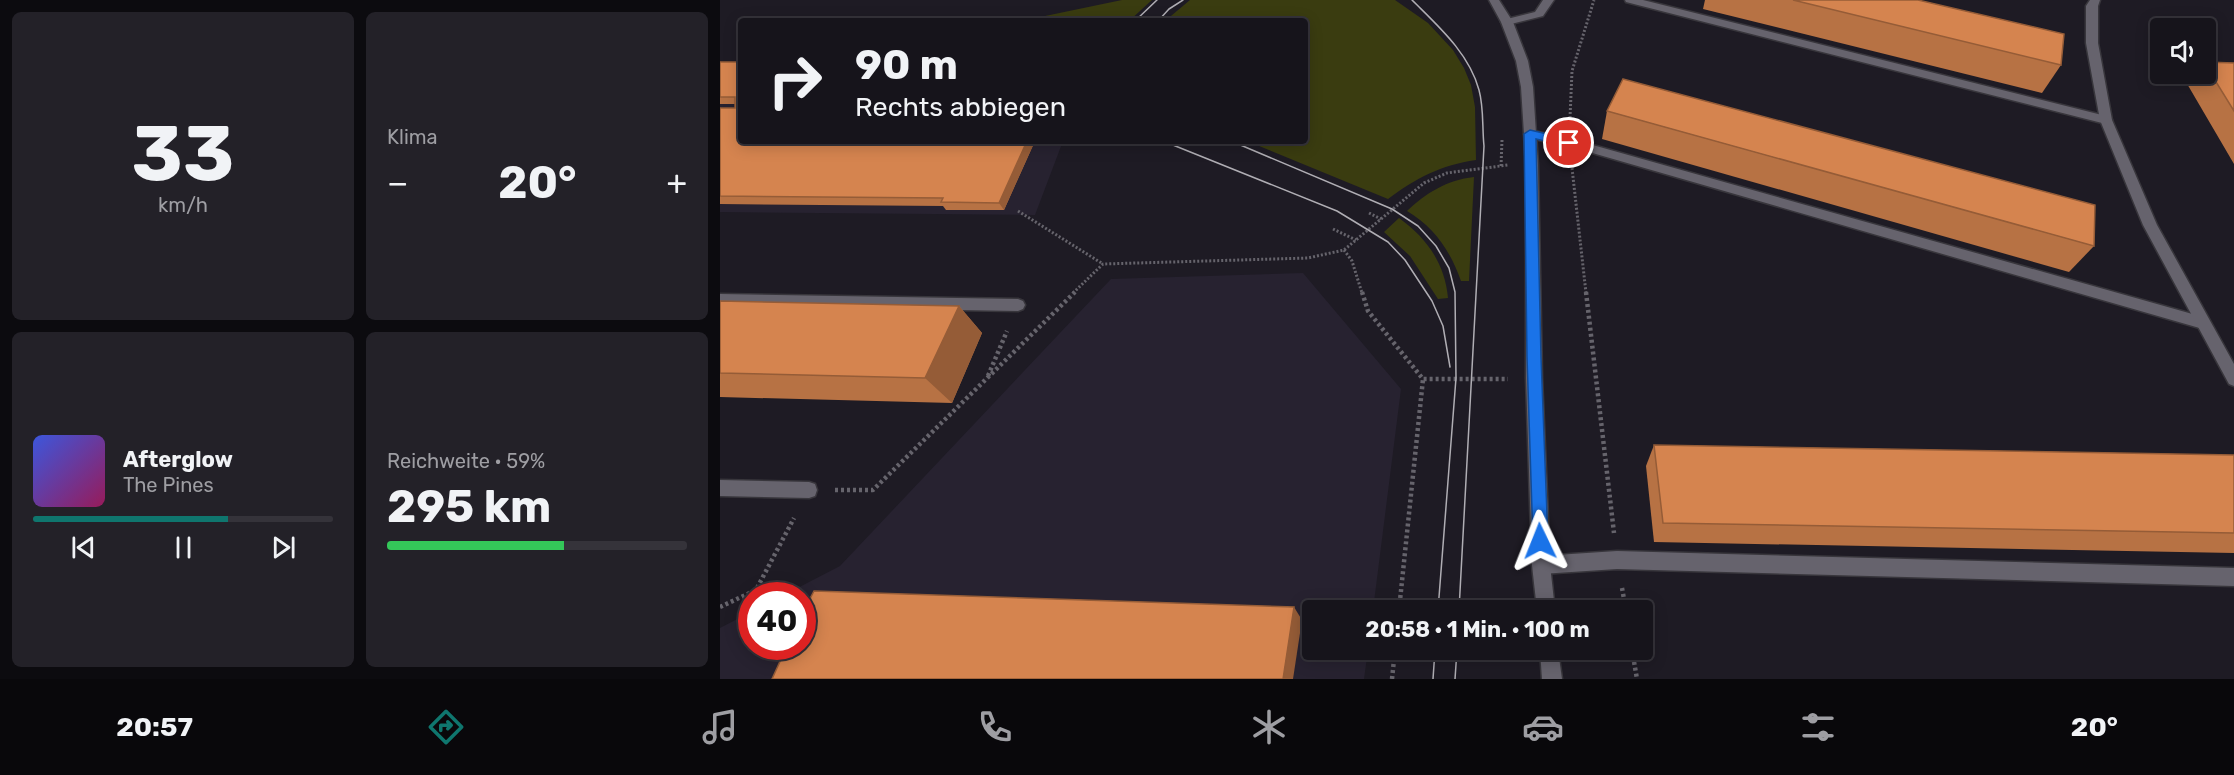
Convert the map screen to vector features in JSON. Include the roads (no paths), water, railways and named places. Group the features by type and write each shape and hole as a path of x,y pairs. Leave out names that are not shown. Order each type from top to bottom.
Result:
{"street":[{"path":"1494,0 1507,22 1522,61 1530,134 1534,378 1541,565 1545,600"},
{"path":"1507,22 1539,14 1549,0"},
{"path":"1630,0 2106,120"},
{"path":"2095,0 2092,6 2092,43 2106,120 2150,225 2234,379"},
{"path":"1530,134 1569,143 2203,323"},
{"path":"720,300 1018,305"},
{"path":"720,488 809,490"},
{"path":"1541,565 1617,560 2234,577"},
{"path":"1550,660 1552,679"}],"tram line":[{"path":"1138,18 1157,0"},
{"path":"1161,18 1169,9 1183,0"},
{"path":"1412,0 1460,52 1468,64 1481,97 1484,146 1460,600"},
{"path":"1170,144 1337,211 1388,242 1405,260 1432,301 1443,326 1450,367"},
{"path":"1238,144 1392,209 1418,226 1436,246 1449,268 1455,292 1456,378 1439,600"},
{"path":"1433,679 1434,660"},
{"path":"1455,679 1456,660"}]}
